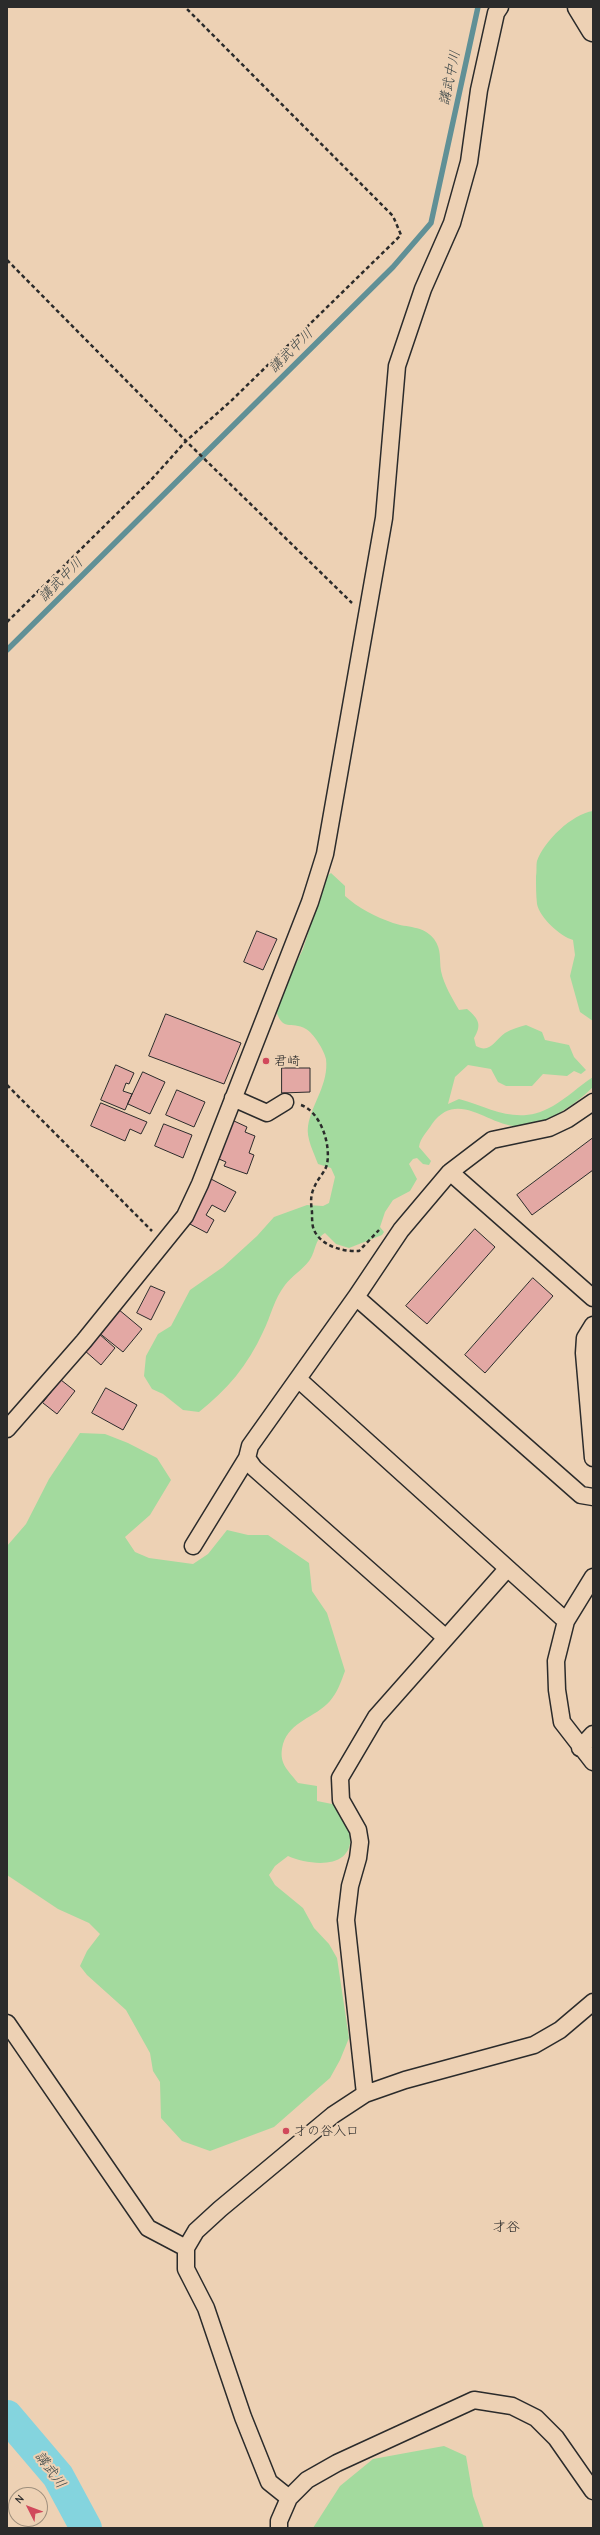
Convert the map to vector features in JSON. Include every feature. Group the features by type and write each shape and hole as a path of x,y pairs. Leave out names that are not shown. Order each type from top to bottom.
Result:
{"main road":[{"path":"578,7 593,30"}],"street":[{"path":"7,1429 84,1341 185,1216 192,1202 310,902 325,854 342,766 350,704 368,619 384,518 397,366 423,289 452,223 469,162 479,90 496,13 500,7"},
{"path":"233,1098 268,1113 285,1102"},
{"path":"193,1546 247,1458 250,1446 356,1297 401,1230 450,1172 492,1140 549,1128 568,1119 593,1102"},
{"path":"450,1172 593,1298"},
{"path":"356,1297 581,1495 593,1497"},
{"path":"593,1325 585,1338 584,1353 593,1458"},
{"path":"298,1379 566,1621"},
{"path":"247,1458 254,1468 446,1638"},
{"path":"365,2094 346,1920 350,1886 358,1858 360,1842 358,1830 341,1800 340,1778 376,1718 507,1569"},
{"path":"593,1577 566,1621 556,1661 557,1690 562,1722 580,1748 593,1762"},
{"path":"580,1748 593,1734"},
{"path":"289,2498 269,2482 243,2417 206,2308 186,2269 186,2248 196,2231 220,2209 333,2115 365,2094 405,2080 534,2045 560,2030 593,2002"},
{"path":"7,2023 148,2228 186,2248"},
{"path":"279,2528 279,2521 289,2498 307,2480 336,2463 474,2400 512,2406 536,2418 556,2438 593,2491"}],"path":[{"path":"7,622 151,480 186,440 231,401 401,235 393,216 186,7"},
{"path":"7,260 186,440 368,619"},
{"path":"7,1085 163,1242"},
{"path":"285,1102 306,1107 316,1117 325,1136 328,1153 327,1165 314,1187 311,1200 313,1229 319,1238 347,1252 359,1251 383,1227 401,1230"}],"green space":[{"path":"593,811 593,1021 580,1012 570,976 575,955 573,940 557,931 542,915 537,904 536,876 537,861 552,837 576,817"},
{"path":"331,873 345,886 345,896 361,908 398,925 420,929 430,934 437,943 442,976 451,996 459,1010 467,1009 477,1019 478,1029 474,1038 476,1046 481,1048 489,1047 505,1033 526,1025 542,1032 545,1040 569,1045 574,1057 586,1070 581,1074 574,1071 567,1076 543,1074 532,1086 506,1086 498,1082 491,1069 468,1065 455,1077 448,1104 459,1099 506,1114 528,1115 540,1112 553,1106 593,1077 593,1087 578,1100 551,1117 522,1126 510,1126 464,1109 453,1109 442,1114 432,1124 422,1138 419,1147 431,1161 429,1165 423,1164 417,1158 413,1159 409,1164 417,1179 410,1191 393,1200 385,1212 380,1227 384,1232 382,1235 349,1248 336,1244 325,1233 321,1236 309,1261 281,1290 266,1326 244,1366 228,1386 199,1412 183,1410 163,1394 152,1389 144,1376 146,1356 158,1334 171,1326 190,1290 223,1267 257,1236 274,1217 307,1205 323,1206 329,1203 335,1177 331,1168 318,1164 308,1135 310,1118 325,1077 325,1055 315,1038 306,1029 288,1025 281,1021 275,1007 303,949 326,877"},
{"path":"80,1433 105,1434 128,1443 157,1458 171,1480 150,1515 125,1537 135,1552 149,1558 193,1564 208,1554 227,1530 248,1535 268,1535 309,1563 312,1591 327,1613 345,1671 337,1691 330,1701 324,1707 297,1725 286,1736 283,1744 282,1756 284,1765 298,1783 317,1786 317,1801 337,1805 347,1822 350,1833 350,1845 346,1854 339,1859 330,1862 308,1862 288,1856 275,1866 269,1875 275,1885 303,1908 314,1928 329,1944 337,1958 349,2038 340,2060 330,2078 274,2127 210,2151 182,2141 161,2118 160,2082 153,2071 150,2053 126,2010 87,1975 80,1966 87,1951 100,1934 89,1923 58,1909 7,1875 7,1546 26,1524 49,1479"},
{"path":"444,2446 466,2456 473,2496 484,2528 313,2528 340,2486 373,2459"}],"building":[{"path":"257,931 277,939 263,970 244,962"},
{"path":"166,1014 241,1043 224,1084 149,1056"},
{"path":"116,1065 134,1073 129,1084 126,1083 123,1091 132,1094 125,1110 101,1100"},
{"path":"282,1068 310,1068 310,1092 282,1093"},
{"path":"143,1072 165,1082 150,1114 128,1104"},
{"path":"177,1090 205,1102 194,1127 166,1115"},
{"path":"101,1103 147,1122 141,1134 130,1129 125,1141 91,1126"},
{"path":"234,1121 247,1127 245,1132 255,1136 249,1153 254,1155 247,1174 224,1166 226,1162 219,1159"},
{"path":"164,1124 192,1135 183,1158 155,1146"},
{"path":"593,1138 593,1170 532,1215 517,1195"},
{"path":"211,1179 236,1192 225,1212 212,1205 206,1215 214,1220 207,1233 188,1223"},
{"path":"475,1229 495,1247 427,1324 406,1306"},
{"path":"533,1278 553,1296 485,1373 465,1355"},
{"path":"151,1286 165,1292 151,1320 137,1313"},
{"path":"118,1309 142,1329 123,1352 98,1332"},
{"path":"98,1333 115,1348 101,1365 84,1350"},
{"path":"61,1380 75,1391 57,1414 43,1403"},
{"path":"106,1388 137,1405 123,1430 92,1413"}],"waterway":[{"name":"講武中川","path":"7,650 393,267 431,223 478,7"},
{"name":"講武川","path":"7,2416 58,2476 86,2528"}],"place":[{"name":"君崎","path":"266,1061"},
{"name":"才の谷入口","path":"286,2131"}],"district":[{"name":"才谷","path":"506,2227"}]}
